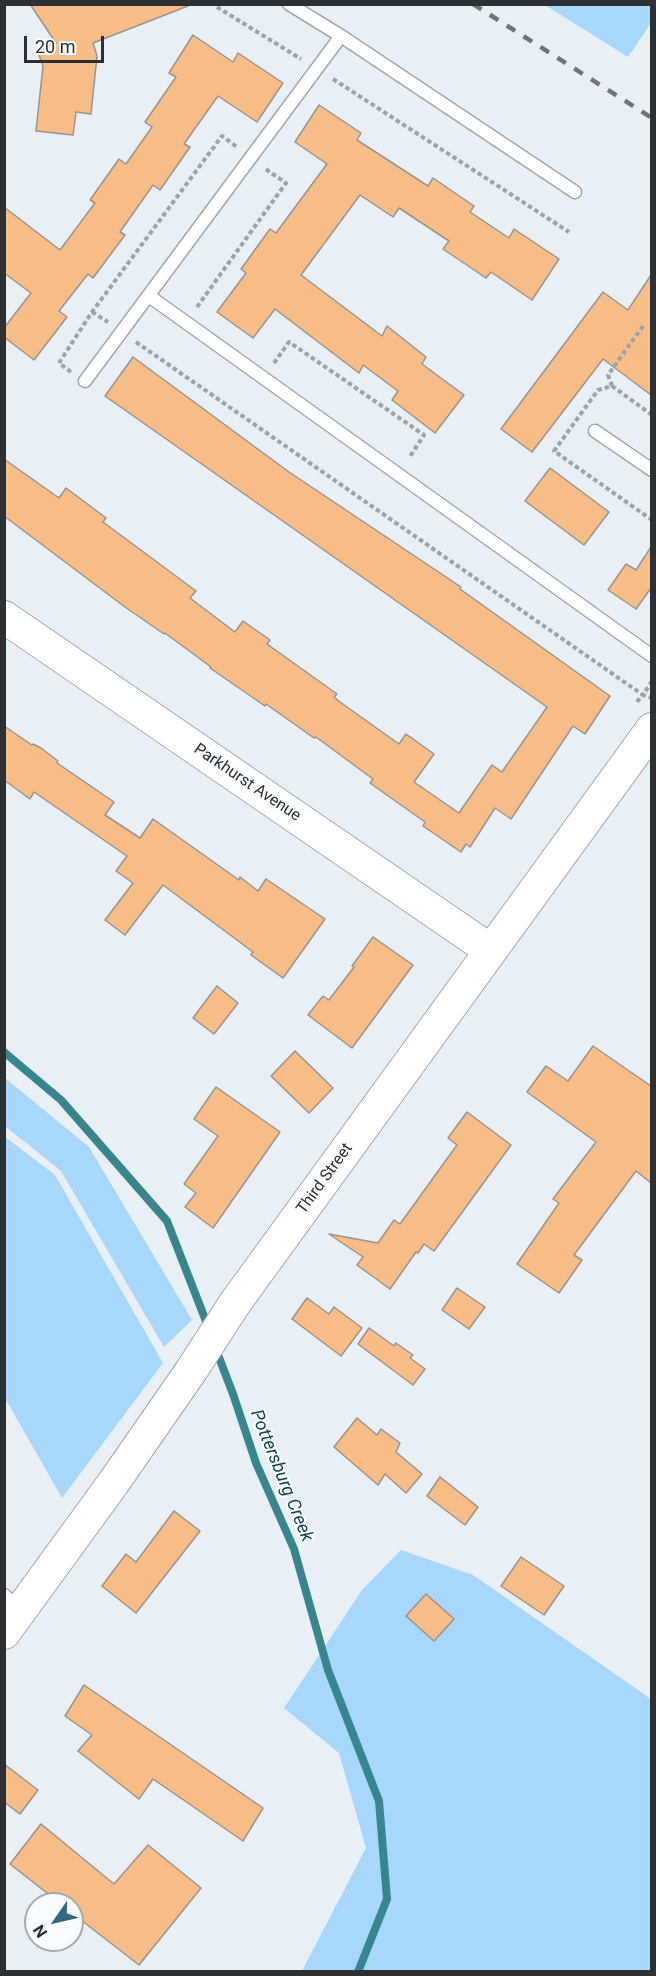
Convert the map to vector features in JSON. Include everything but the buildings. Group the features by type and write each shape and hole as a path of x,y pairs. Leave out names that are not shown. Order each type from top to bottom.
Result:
{"street":[{"name":"Parkhurst Avenue","path":"4,617 490,950"},
{"name":"Third Street","path":"10,1612 114,1482 235,1303 490,950 641,720"}],"lane":[{"path":"289,4 575,192"},
{"path":"85,381 340,36"},
{"path":"149,296 651,656"},
{"path":"595,431 651,470"}],"path":[{"path":"217,8 316,68 568,232"},
{"path":"85,381 58,363 92,312 222,136 286,183 196,308 205,314"},
{"path":"266,169 272,160"},
{"path":"92,312 643,695 651,698"},
{"path":"612,386 608,375 643,326"},
{"path":"266,357 275,363 289,342 424,435 407,460"},
{"path":"641,720 643,695 651,681"}],"shaded area":[{"path":"545,5 651,5 651,23 628,57"},
{"path":"5,1078 89,1147 192,1320 164,1347 61,1171 5,1126"},
{"path":"4,1136 55,1175 163,1363 62,1498 5,1398"},
{"path":"401,1550 473,1575 651,1699 651,1971 302,1971 366,1848 339,1753 284,1708 362,1590"}],"waterway":[{"name":"Pottersburg Creek","path":"4,1052 61,1100 167,1221 209,1329"},
{"name":"Pottersburg Creek","path":"215,1347 256,1463 294,1549 328,1670 379,1801 387,1899 358,1972"}],"railway":[{"path":"473,4 652,118"}]}
